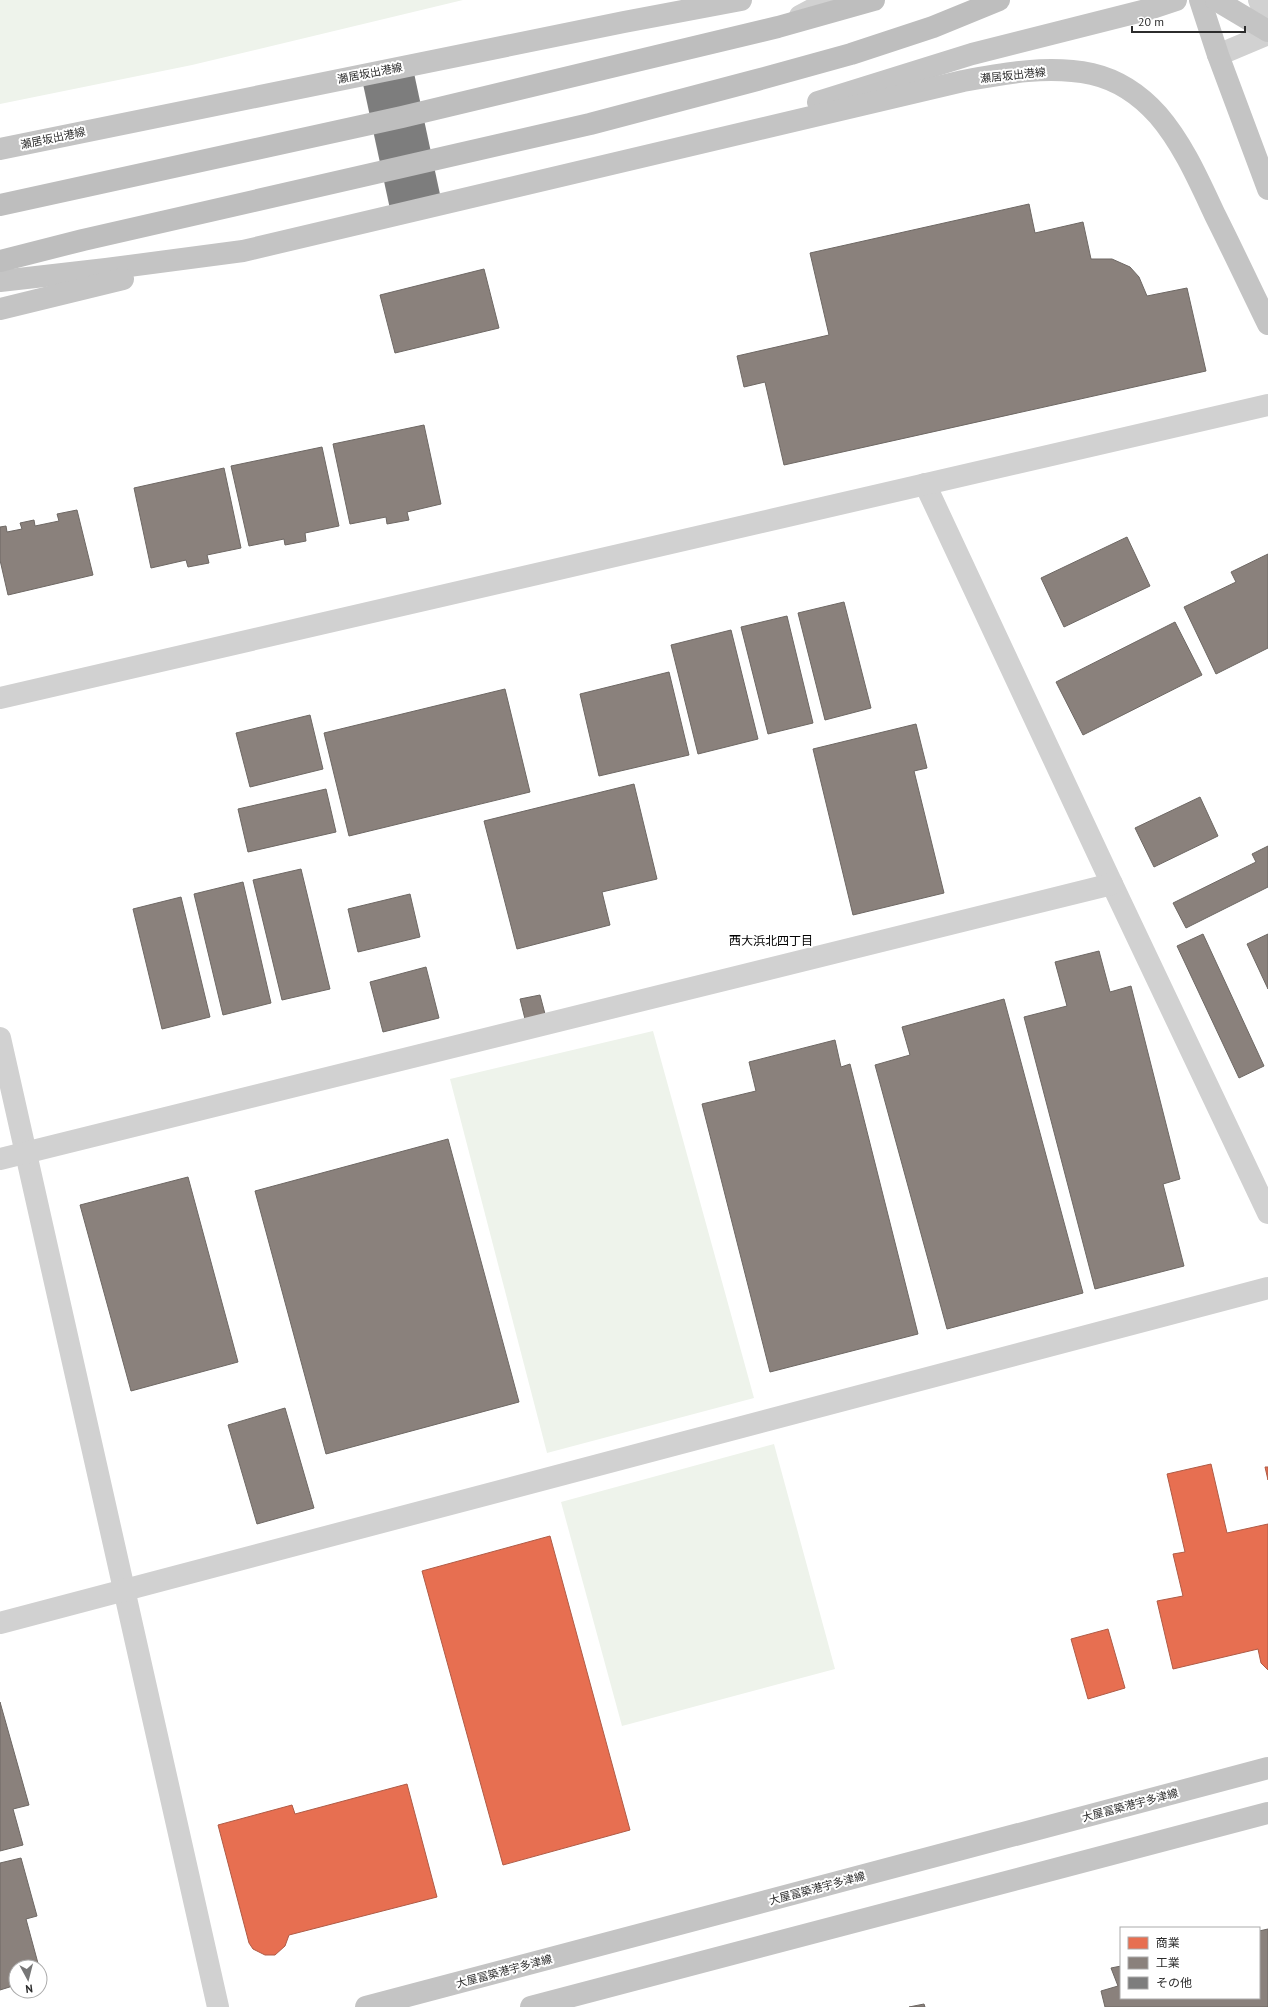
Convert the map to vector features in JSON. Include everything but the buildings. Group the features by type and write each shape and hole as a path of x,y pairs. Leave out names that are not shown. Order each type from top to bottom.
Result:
{"highway":[{"path":"0,205 402,117 778,27 874,0"},
{"path":"0,261 91,238 582,125 742,84 850,54 933,27 998,0"}],"main road":[{"name":"瀬居坂出港線","path":"0,149 608,25 742,0"},
{"name":"瀬居坂出港線","path":"675,148 896,76 972,54 1146,10 1176,0"},
{"path":"1200,0 1218,55 1268,189"},
{"path":"1216,0 1268,31"},
{"name":"瀬居坂出港線","path":"0,281 242,251 963,81 1005,73 1041,70 1093,74 1117,83 1139,96 1158,116 1177,143 1197,177 1268,324"},
{"path":"0,309 242,251"},
{"name":"大屋冨築港宇多津線","path":"366,2007 1268,1768"},
{"path":"531,2007 1268,1813"}],"street":[{"path":"778,27 830,0"},
{"path":"1260,0 1268,24"},
{"path":"1218,55 1268,34"},
{"path":"0,698 1268,404"},
{"path":"925,484 1268,1213"},
{"path":"0,1159 1112,884"},
{"path":"0,1038 218,2007"},
{"path":"0,1623 1268,1288"}],"shaded area":[{"path":"0,0 463,0 192,65 0,104"},
{"path":"653,1031 754,1398 547,1453 450,1079"},
{"path":"774,1444 835,1669 622,1726 561,1502"}],"district":[{"name":"西大浜北四丁目","path":"771,940"}]}
